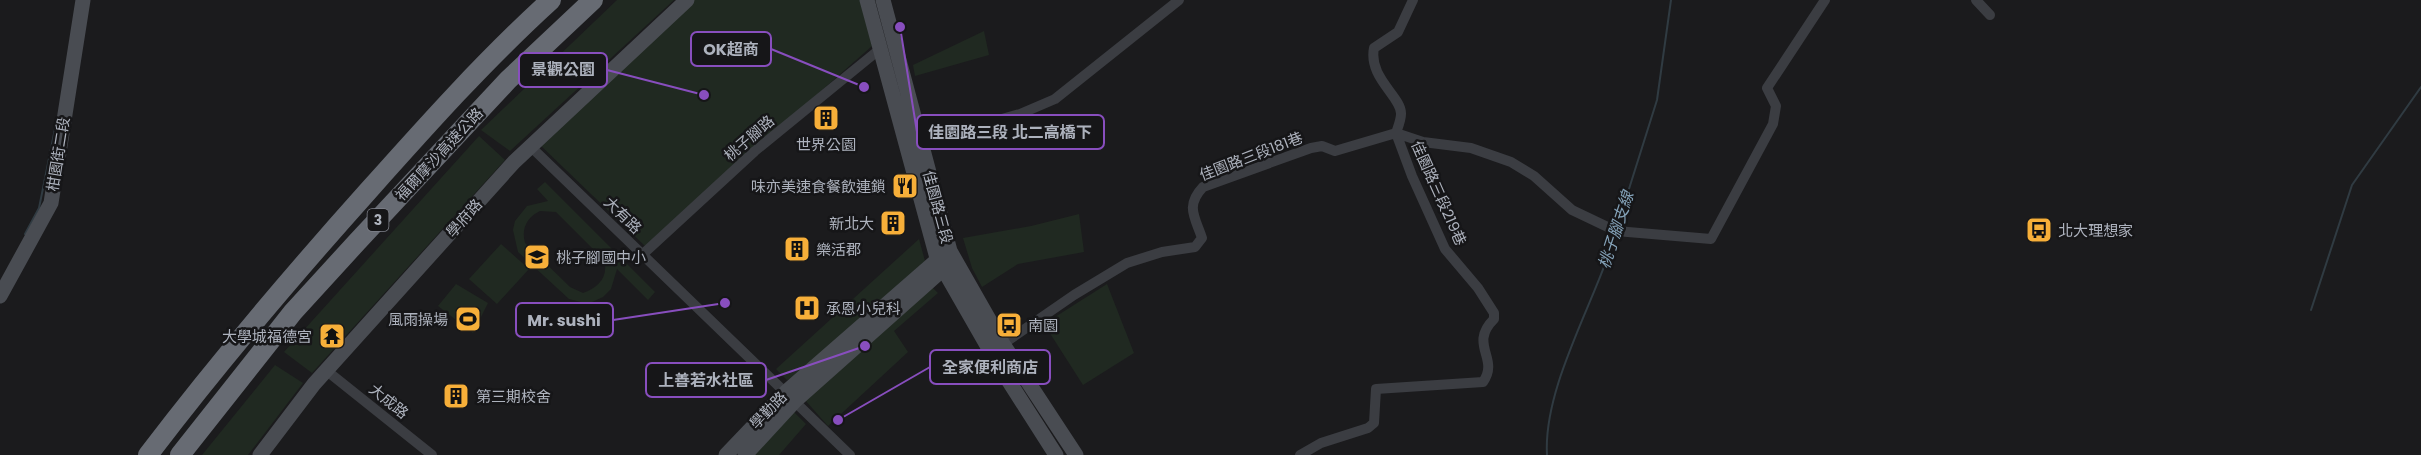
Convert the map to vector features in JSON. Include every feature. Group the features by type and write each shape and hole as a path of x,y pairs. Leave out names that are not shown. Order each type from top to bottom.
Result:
{"highway":[{"name":"福爾摩沙高速公路","path":"148,455 200,386 276,295 477,71 550,0"},
{"name":"福爾摩沙高速公路","path":"180,455 317,285 508,80 593,0"}],"street":[{"name":"柑園街二段","path":"0,296 51,203 83,0"},
{"name":"學府路","path":"260,455 314,384 530,146 687,0"},
{"name":"佳園路三段","path":"867,0 880,49 946,260 996,361 1056,455"},
{"name":"佳園路三段","path":"884,0 921,142 946,260 1076,455"},
{"path":"921,142 1020,114 1055,99 1179,0"},
{"path":"1413,0 1398,32 1374,48 1372,58 1384,85 1400,106 1402,113 1396,133 1423,142 1471,148 1510,162 1534,176 1572,210 1616,231 1711,239 1773,123 1776,106 1767,88 1826,0"},
{"path":"1976,0 1990,15"},
{"name":"桃子腳路","path":"642,255 755,151 880,49"},
{"name":"佳園路三段181巷","path":"1003,344 1074,295 1127,263 1162,252 1195,247 1202,238 1192,209 1192,202 1194,196 1203,188 1311,148 1322,146 1335,151 1396,133"},
{"name":"佳園路三段219巷","path":"1300,455 1321,443 1368,428 1374,423 1376,389 1483,382 1488,375 1489,369 1482,337 1485,328 1494,319 1494,313 1478,288 1445,249 1412,176 1396,133"},
{"name":"大有路","path":"530,146 850,455"},
{"name":"學勤路","path":"726,455 946,260"},
{"name":"大成路","path":"327,371 432,455"},
{"name":"學勤路","path":"745,455 790,397"}],"shaded area":[{"path":"617,0 674,0 510,151 481,130"},
{"path":"693,0 862,0 872,46 645,246 539,144"},
{"path":"984,31 989,55 915,76 913,65"},
{"path":"479,136 505,160 312,373 284,352"},
{"path":"545,182 655,292 648,300 617,269 611,289 603,297 592,302 569,299 518,252 513,230 515,221 527,206 548,201 537,189","holes":["540,211 556,212 604,260 604,277 598,285 583,293 570,287 525,243 526,224 532,217"]},
{"path":"1079,214 1084,252 1018,264 982,287 972,268 963,238 1031,226"},
{"path":"919,239 925,261 794,378 787,380 776,369"},
{"path":"501,244 529,269 497,304 469,279"},
{"name":"風雨操場","path":"456,284 488,303 473,333 438,306"},
{"path":"1107,284 1134,353 1083,385 1044,324"},
{"path":"932,287 938,293 894,331 908,352 828,426 805,400"},
{"path":"275,365 303,383 248,455 202,455"},
{"path":"794,412 806,424 779,455 754,455"}],"waterway":[{"name":"桃子腳支線","path":"1617,227 1657,100 1671,0"},
{"path":"2311,310 2352,185 2421,87"},
{"path":"25,234 39,208 57,119"},
{"name":"桃子腳支線","path":"1547,455 1548,429 1561,373 1615,236"}],"place":[{"name":"佳園路三段 北二高橋下","path":"900,27"},
{"name":"OK超商","path":"864,87"},
{"name":"景觀公園","path":"704,95"},
{"name":"世界公園","path":"826,118"},
{"name":"味亦美速食餐飲連鎖","path":"905,186"},
{"name":"新北大","path":"893,223"},
{"name":"北大理想家","path":"2039,230"},
{"name":"樂活郡","path":"797,249"},
{"name":"桃子腳國中小","path":"537,257"},
{"name":"Mr. sushi","path":"725,303"},
{"name":"承恩小兒科","path":"807,308"},
{"name":"風雨操場","path":"468,319"},
{"name":"南園","path":"1009,325"},
{"name":"大學城福德宮","path":"332,336"},
{"name":"上善若水社區","path":"865,346"},
{"name":"第三期校舍","path":"456,396"},
{"name":"全家便利商店","path":"838,420"}]}
